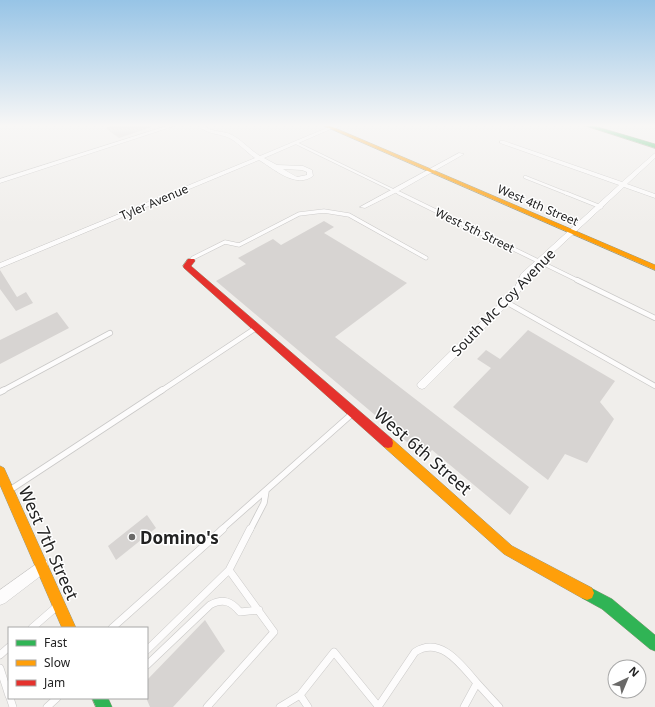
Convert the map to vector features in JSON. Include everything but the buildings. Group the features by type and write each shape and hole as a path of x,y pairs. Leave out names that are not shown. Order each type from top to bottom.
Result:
{"street":[{"path":"0,181 72,158"},
{"path":"260,158 296,179 303,179 310,176 310,171 302,168 277,167"},
{"name":"Tyler Avenue","path":"0,266 260,158"},
{"name":"West 4th Street","path":"402,158 655,268"},
{"path":"363,207 454,158"},
{"path":"547,158 655,196"},
{"name":"South Mc Coy Avenue","path":"422,385 506,302 517,290 524,276 539,261 601,207 653,158"},
{"name":"West 6th Street","path":"191,261 187,266 256,328 354,412 508,550 607,604 655,644"},
{"name":"West 7th Street","path":"0,472 69,627"},
{"path":"0,598 42,566"}],"lane":[{"name":"West 5th Street","path":"327,158 655,318"},
{"path":"525,177 601,207"},
{"path":"191,261 193,258 225,242 239,244 299,214 308,211 322,210 336,211 349,215 426,258"},
{"path":"506,302 655,386"},
{"path":"8,491 256,328"},
{"path":"0,392 110,333"},
{"path":"113,627 354,412"},
{"path":"148,649 229,570 264,504 266,491"},
{"path":"207,707 274,632 229,570"},
{"path":"148,664 216,601 235,604 240,612 259,610"},
{"path":"33,627 59,605"},
{"path":"280,707 300,695 334,652 378,707 414,652 424,647 433,646 444,650 456,660 499,707"},
{"path":"0,655 8,649"},
{"path":"0,668 8,694"},
{"path":"464,707 477,683"},
{"path":"300,695 308,707"},
{"path":"47,707 56,699"}],"traffic: fast":[{"path":"587,593 607,604 655,644"},
{"path":"100,699 104,707"}],"traffic: slow":[{"path":"400,158 655,268"},
{"path":"388,443 508,550 587,593"},
{"path":"0,472 69,627"}],"traffic: jam":[{"path":"191,261 187,266 388,443"}],"place":[{"name":"Domino's","path":"132,537"}]}
